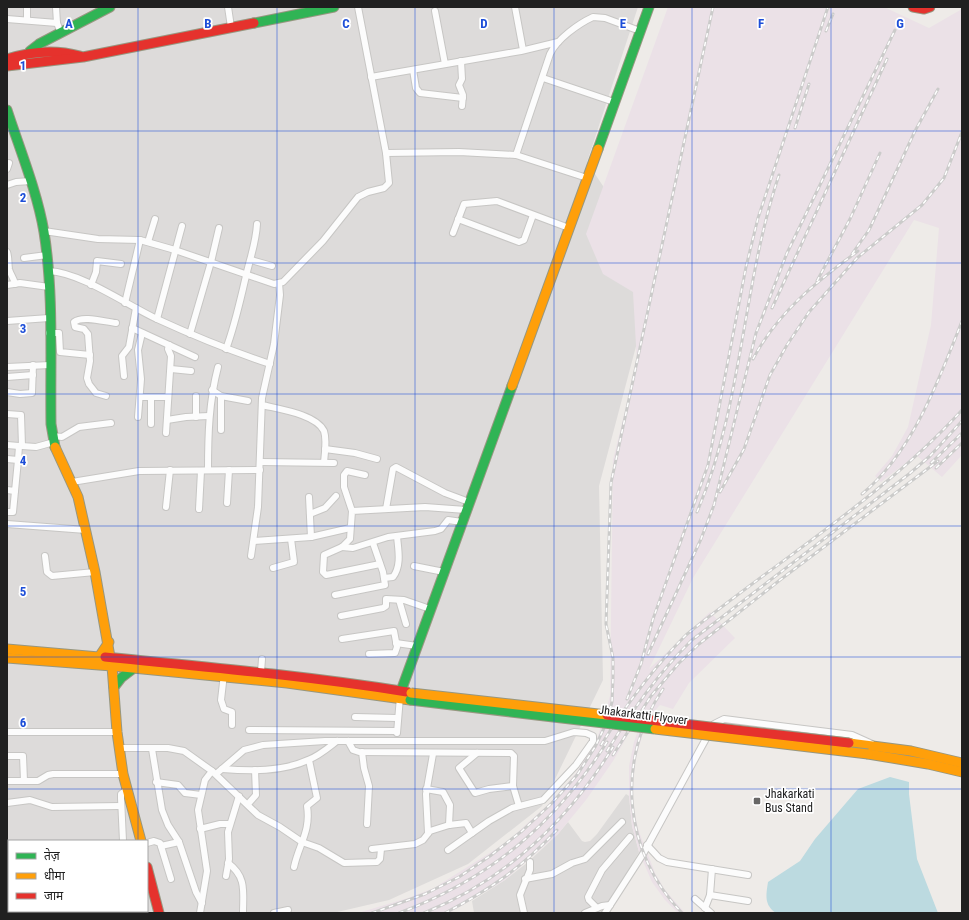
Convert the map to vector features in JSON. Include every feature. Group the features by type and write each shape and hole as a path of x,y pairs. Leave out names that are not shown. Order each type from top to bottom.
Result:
{"main road":[{"path":"9,62 61,32 110,7"},
{"path":"9,62 42,62 83,58 334,7"},
{"path":"405,696 417,646 430,609 649,7"},
{"path":"913,7 924,9 930,7"},
{"path":"47,40 51,51"},
{"path":"30,51 68,52 83,58"},
{"path":"41,51 42,62"},
{"path":"7,110 31,182 44,232 49,270 48,318 54,439 60,461 72,482 78,497 86,530 109,642 117,732 123,774 126,790 141,840"},
{"path":"94,657 106,649 109,642"},
{"path":"7,649 94,657 134,668 224,673 261,672 346,682 405,696"},
{"path":"7,658 111,661 224,673 346,690 405,696"},
{"path":"114,687 120,678 134,668"},
{"name":"Jhakarkatti Flyover","path":"405,696 875,745 911,751 962,763"},
{"name":"Jhakarkatti Flyover","path":"405,696 884,756 962,772"},
{"path":"148,871 159,913"}],"street":[{"path":"27,7 27,20"},
{"path":"57,7 57,23 61,32"},
{"path":"228,7 231,28"},
{"path":"44,232 98,239 140,240 175,250 274,284 283,282 312,253 358,197 387,186 390,179 358,7"},
{"path":"515,7 523,50"},
{"path":"435,11 445,64"},
{"path":"516,155 553,49 559,42 586,20 599,16 640,31"},
{"path":"7,19 57,23"},
{"path":"371,77 523,50 559,42"},
{"path":"461,61 462,79 459,87 463,98 462,106"},
{"path":"413,70 416,88 420,93 463,98"},
{"path":"543,78 614,102"},
{"path":"386,152 459,152 516,155 587,178"},
{"path":"7,184 16,182 31,182"},
{"path":"453,233 464,204 492,200 569,228"},
{"path":"458,219 520,242 524,240 533,215"},
{"path":"148,242 156,219"},
{"path":"226,349 236,320 246,274 256,240 257,224"},
{"path":"157,319 182,226"},
{"path":"190,334 211,262 219,228"},
{"path":"125,303 140,240"},
{"path":"7,252 9,258 9,270 14,277 15,284"},
{"path":"24,258 47,255"},
{"path":"251,260 272,266"},
{"path":"91,285 97,261 121,264"},
{"path":"49,270 64,272 190,334 226,349 270,364"},
{"path":"7,285 20,283 49,287"},
{"path":"251,556 254,541 260,470 262,405 270,364 280,295 279,284"},
{"path":"124,376 122,356 129,347 136,308"},
{"path":"7,321 48,318"},
{"path":"106,396 96,393 89,384 90,355 88,334 84,329 75,327 74,320 116,323"},
{"path":"132,328 195,357"},
{"path":"49,333 60,333 60,352 90,355"},
{"path":"138,417 141,379 138,350 142,333"},
{"path":"166,433 171,356 168,350 169,346"},
{"path":"7,392 31,394 33,392 33,365"},
{"path":"7,367 50,365"},
{"path":"208,470 209,416 212,390 218,367"},
{"path":"170,369 191,371"},
{"path":"7,378 33,375"},
{"path":"212,390 221,396 248,401"},
{"path":"196,396 196,417"},
{"path":"221,396 221,430"},
{"path":"140,397 168,397"},
{"path":"151,397 151,424"},
{"path":"262,405 303,416 314,421 324,431 324,462"},
{"path":"7,414 21,415 21,446 18,460 13,512 7,512"},
{"path":"166,420 209,416"},
{"path":"7,445 36,447 62,437 79,427 111,423"},
{"path":"325,449 355,453 378,459"},
{"path":"7,459 18,460"},
{"path":"260,462 334,463"},
{"path":"386,508 393,469 396,467 468,506"},
{"path":"72,482 134,472 170,470 260,470"},
{"path":"166,507 170,470"},
{"path":"199,509 201,470"},
{"path":"228,503 229,470"},
{"path":"365,475 347,471 344,475 344,487 352,511 350,528 351,537 342,547 324,555 322,572 325,574 380,564"},
{"path":"7,490 15,491"},
{"path":"310,514 325,508 336,496"},
{"path":"309,497 311,537"},
{"path":"352,511 386,508 468,506"},
{"path":"342,547 353,548 397,536 435,531 441,529 448,520 462,522"},
{"path":"7,524 86,530"},
{"path":"254,541 311,537 350,528"},
{"path":"384,578 392,577 395,574 399,559 397,536"},
{"path":"273,568 294,562 291,539"},
{"path":"335,595 385,585 373,543"},
{"path":"45,556 47,572 52,576 95,572"},
{"path":"414,566 444,572"},
{"path":"341,616 383,608 386,606 386,599 399,600 430,609"},
{"path":"399,600 406,624"},
{"path":"342,639 394,631 397,650 395,653 369,654"},
{"path":"396,643 417,646"},
{"path":"261,672 262,660"},
{"path":"224,673 221,700 224,709 232,712 232,724"},
{"path":"396,741 397,718 405,696"},
{"path":"355,717 397,718"},
{"path":"605,913 647,845 714,724 718,721 724,719 852,735 875,745"},
{"path":"249,730 397,731"},
{"path":"7,732 117,732"},
{"path":"200,913 207,871 198,810 207,776 222,769 238,754 253,747 263,745 337,741 545,741 578,732 592,735 594,738 576,765 543,800 519,806 488,821 448,850"},
{"path":"508,752 515,740"},
{"path":"222,769 255,770 286,767 309,760 337,741"},
{"path":"348,741 353,750 362,752 433,754 508,752 514,756 513,786 519,806"},
{"path":"119,748 175,748 184,751 214,773 258,815 280,827 302,842 319,848 344,863 377,862 380,859 381,849"},
{"path":"152,749 156,782 162,810 179,842 196,892 202,903"},
{"path":"362,752 364,768 369,786 367,824"},
{"path":"477,753 459,768 475,793 489,789 513,786"},
{"path":"428,833 426,790 433,754"},
{"path":"7,756 23,756 24,781"},
{"path":"294,867 307,830 307,806 317,798 309,760"},
{"path":"248,804 256,795 255,770"},
{"path":"7,781 38,781 53,774 123,774"},
{"path":"156,782 178,785 185,793 201,795"},
{"path":"123,840 121,806 122,794 126,790"},
{"path":"426,790 443,792 450,805 449,825"},
{"path":"226,876 228,863 227,837 229,824 239,796"},
{"path":"7,802 30,800 52,806 121,806"},
{"path":"372,849 418,843 423,840 428,833 449,825 465,822 472,833"},
{"path":"525,879 552,874 572,863 587,858 622,822"},
{"path":"200,829 220,824 229,824"},
{"path":"597,908 588,897 602,870 630,836"},
{"path":"148,843 157,842 161,846 171,879"},
{"path":"161,846 179,842"},
{"path":"647,845 658,858 667,862 748,875"},
{"path":"524,913 520,899 525,879 530,870 530,862"},
{"path":"228,863 238,871 243,884 243,913 237,913"},
{"path":"705,908 710,895 712,869"},
{"path":"710,895 748,901"},
{"path":"695,899 711,913"},
{"path":"585,913 610,905"},
{"path":"274,913 288,910"}],"shaded area":[{"path":"7,7 638,7 587,162 657,267 599,486 603,680 542,806 468,864 389,900 333,913 7,913"},
{"path":"668,7 884,7 929,28 962,9 962,455 942,477 916,455 881,482 875,476 892,456 908,427 931,325 939,228 914,220 693,578 649,669 710,612 735,638 689,683 673,709 660,705 650,716 636,757 633,784 633,806 638,829 655,873 665,890 685,913 678,913 665,900 652,882 639,852 632,826 629,796 629,766 634,742 643,715 641,712 613,761 586,800 558,834 505,880 449,913 358,913 408,898 434,888 507,842 552,801 577,772 598,736 610,696 613,460 637,363 633,292 603,274 586,234"},
{"path":"626,794 629,796 632,826 639,852 604,913 474,913 472,901 505,880 528,862 558,834 568,822 582,841 590,841 597,834"}],"water":[{"path":"890,777 909,782 909,794 917,859 938,913 776,913 772,910 769,907 767,899 768,882 800,861 815,839 858,789"}],"railway":[{"path":"372,913 425,894 459,877 490,856 522,831 552,803 577,775 595,747 606,724 612,702 613,678 613,658 606,624 611,483 713,7"},
{"path":"627,699 641,664 653,619 708,465 746,267 758,218 828,7"},
{"path":"826,31 833,14"},
{"path":"648,654 701,539 714,505 756,333 787,253 895,30"},
{"path":"772,308 887,59"},
{"path":"795,128 809,84"},
{"path":"852,254 869,230 915,131 938,89"},
{"path":"720,492 744,449 770,375 787,345 809,312 857,258 922,205 944,178 962,132"},
{"path":"817,281 850,219 880,153"},
{"path":"697,512 712,471 724,430 757,259 779,175"},
{"path":"753,359 763,342 786,312 827,274 858,251"},
{"path":"862,494 880,477 910,437 944,367 962,321"},
{"path":"601,745 640,687 662,660 686,635 864,500 931,442 962,410"},
{"path":"607,751 646,693 692,640 909,474 930,456 962,421"},
{"path":"931,463 962,433"},
{"path":"936,468 962,443"},
{"path":"613,755 651,696 679,663 699,644 780,580 938,461"},
{"path":"663,689 648,717 637,745 632,775 632,805 637,834 647,862 662,889 682,913"},
{"path":"399,913 432,899 463,883 491,866 518,846 565,799 607,742"},
{"path":"424,913 481,884 508,865 532,845 576,800 613,747"},
{"path":"445,913 505,877 531,856 557,830"}],"traffic: fast":[{"path":"30,51 39,44 110,7"},
{"path":"254,23 334,7"},
{"path":"598,149 649,7"},
{"path":"7,110 33,186 44,232 49,280 51,328 51,424 55,447"},
{"path":"401,691 512,386"},
{"path":"114,687 121,678 134,668"},
{"path":"410,700 655,729"}],"traffic: slow":[{"path":"512,386 598,149"},
{"path":"55,447 78,497 95,572 110,657"},
{"path":"7,649 99,657 109,642"},
{"path":"7,658 112,666 117,732 123,774 141,840"},
{"path":"112,666 287,683 410,700"},
{"path":"411,693 607,715"},
{"path":"655,729 868,754"},
{"path":"849,743 911,751 962,763"},
{"path":"868,754 928,764 962,772"}],"traffic: jam":[{"path":"913,7 924,9 930,7"},
{"path":"7,66 83,57 254,23"},
{"path":"7,59 25,54 44,52 62,52 80,56"},
{"path":"105,657 219,668 407,692"},
{"path":"607,715 849,743"},
{"path":"148,871 159,913"}],"place":[{"name":"Jhakarkati Bus Stand","path":"757,801"}]}
